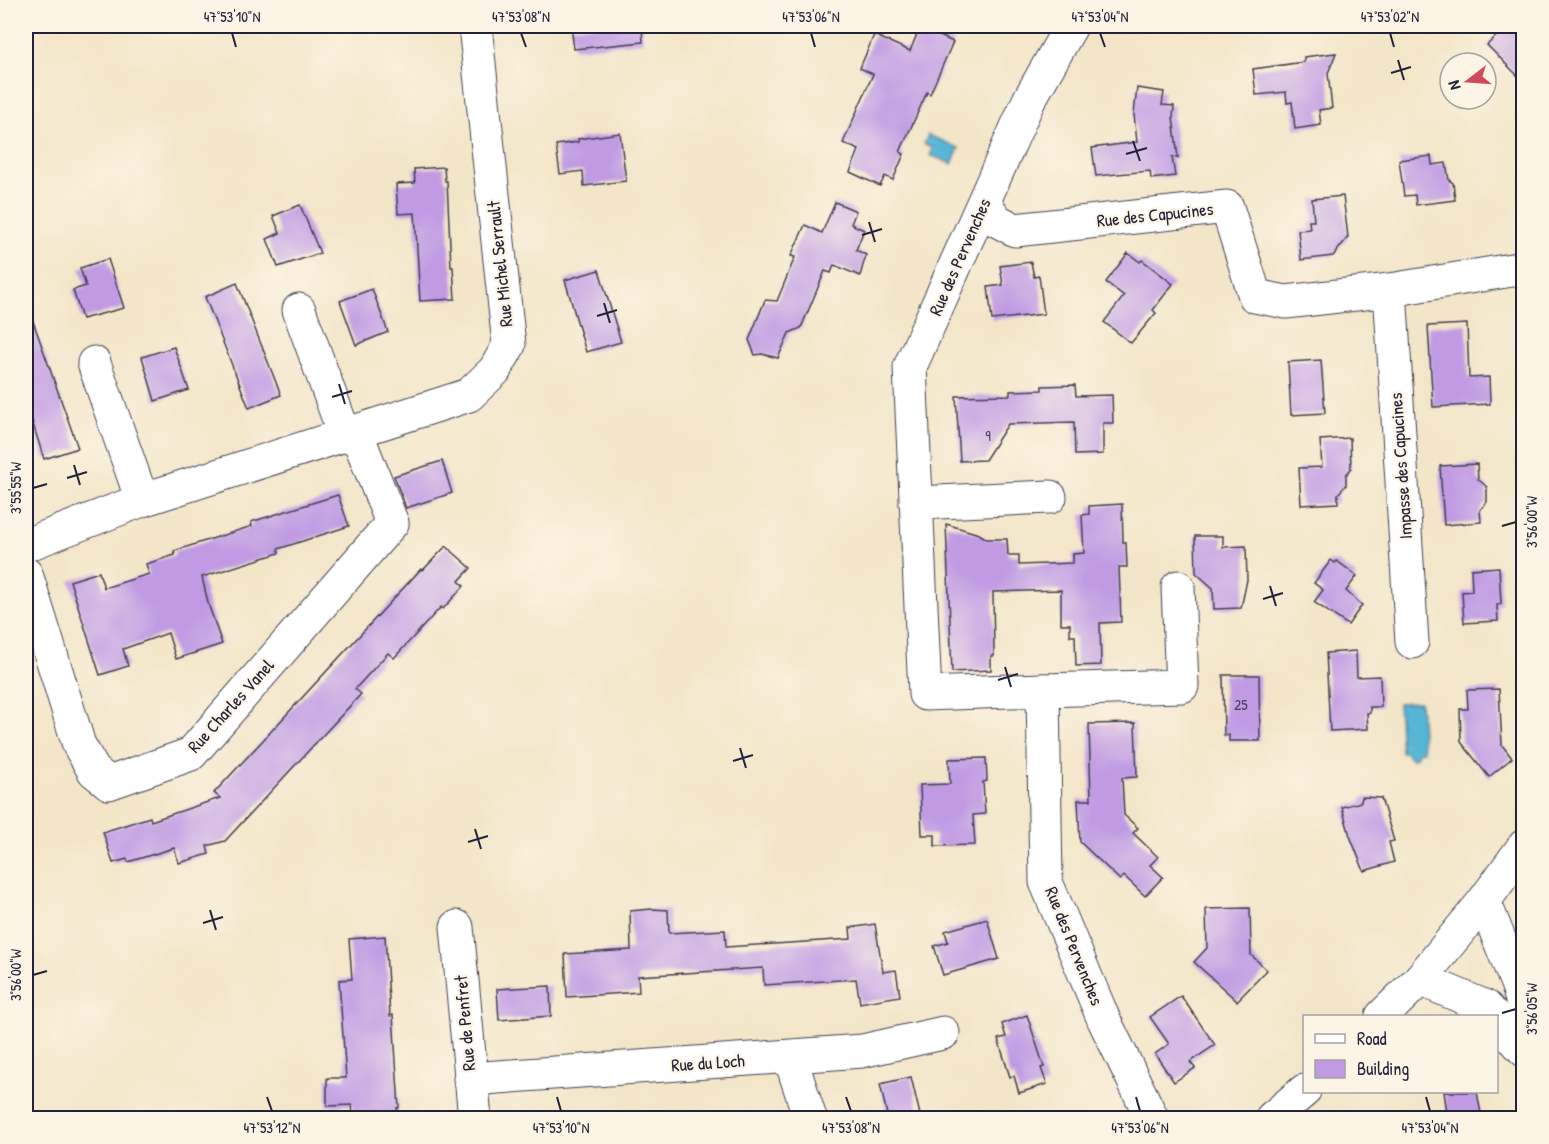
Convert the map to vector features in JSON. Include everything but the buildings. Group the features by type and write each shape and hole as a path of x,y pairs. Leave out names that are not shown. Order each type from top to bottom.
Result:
{"street":[{"name":"Rue Michel Serrault","path":"26,545 142,500 469,395 495,370 509,345 475,26"},
{"name":"Rue des Pervenches","path":"1071,26 1029,100 910,367 925,694 1182,686 1178,587"},
{"name":"Rue des Capucines","path":"984,203 996,220 1014,230 1227,207 1255,296 1286,302 1390,290 1524,268"},
{"name":"Impasse des Capucines","path":"1390,290 1412,642"},
{"path":"299,310 351,434"},
{"path":"94,363 142,500"},
{"name":"Rue Charles Vanel","path":"26,574 79,746 94,771 109,783 191,754 392,524 351,434"},
{"path":"916,503 1050,497"},
{"name":"Rue des Pervenches","path":"1043,690 1046,882 1104,1020 1152,1119"},
{"path":"1384,1015 1420,979 1484,901 1524,846"},
{"path":"1484,901 1518,986 1524,1008"},
{"name":"Rue de Penfret","path":"457,927 475,1119"},
{"path":"1420,979 1486,1007 1493,1015"},
{"path":"1498,1021 1524,1050"},
{"name":"Rue du Loch","path":"470,1079 862,1051 943,1033"},
{"path":"790,1057 810,1119"},
{"path":"1272,1119 1303,1093"}],"water":[{"path":"928,135 959,148 952,164 930,155 933,148 924,144"},
{"path":"1420,702 1423,751 1419,751 1412,759 1405,752 1401,752 1398,703"}]}
